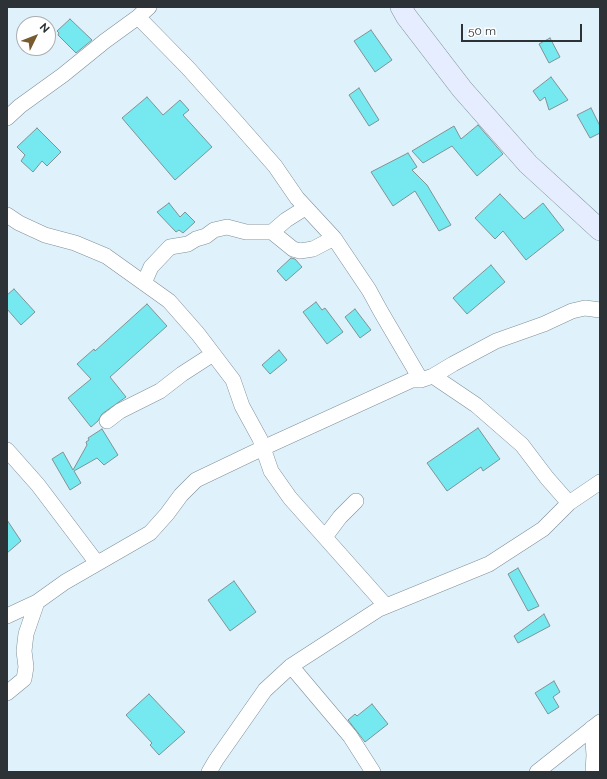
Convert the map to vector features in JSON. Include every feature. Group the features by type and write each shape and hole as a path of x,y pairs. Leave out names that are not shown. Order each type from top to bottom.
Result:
{"street":[{"path":"401,7 406,16 462,89 528,164 600,230"},
{"path":"7,118 20,106 63,75 144,12 202,84 275,166 289,188 305,208 334,238 369,290 381,312 427,378 476,405 522,444 569,503"},
{"path":"272,232 286,220 305,208"},
{"path":"7,215 18,223 45,235 75,243 106,256 169,301 198,334 233,380 242,406 260,439 271,471 290,498 386,606"},
{"path":"144,283 151,267 170,247 188,244 196,239 206,236 214,230 227,227 246,232 272,232 293,249 300,251 313,249 334,238"},
{"path":"7,616 38,602 65,582 150,533 181,495 196,480 412,380 427,378 496,341 544,324 572,311 585,308 600,310"},
{"path":"107,421 120,411 160,391 182,374 214,354"},
{"path":"7,450 38,485 97,563"},
{"path":"209,772 265,690 291,666 386,606 489,564 543,529 569,503 600,482"},
{"path":"325,537 340,517 356,501"},
{"path":"7,693 24,679 26,667 24,651 26,634 38,602"},
{"path":"291,666 350,736 373,772"},
{"path":"537,772 596,725"},
{"path":"593,772 596,725"}],"building":[{"path":"70,19 92,40 76,53 58,35 59,33 57,31"},
{"path":"371,30 392,60 375,72 354,41"},
{"path":"550,38 560,57 549,63 539,44"},
{"path":"551,77 568,100 549,110 545,97 540,101 533,91"},
{"path":"359,88 379,120 369,126 349,95"},
{"path":"147,97 163,115 180,100 189,110 183,115 212,147 175,180 122,118"},
{"path":"591,108 600,126 600,133 590,138 577,115"},
{"path":"478,125 503,154 477,176 452,146 423,163 412,151 454,126 461,139"},
{"path":"37,128 61,152 47,166 42,161 33,172 21,161 25,155 17,147"},
{"path":"408,153 417,167 412,170 427,185 451,225 439,231 415,191 393,206 371,172"},
{"path":"500,194 524,219 543,203 564,230 526,260 503,231 495,239 475,218"},
{"path":"169,203 180,217 185,212 195,222 183,233 179,230 176,232 157,212"},
{"path":"291,258 295,259 302,267 286,281 277,271"},
{"path":"491,265 505,282 467,314 453,298"},
{"path":"14,289 35,312 21,325 7,309 7,295"},
{"path":"316,302 322,310 325,308 343,332 327,344 303,312"},
{"path":"147,304 167,326 110,377 126,397 102,414 98,421 91,427 68,398 91,379 77,364 94,349 95,351"},
{"path":"355,309 371,330 360,338 345,317"},
{"path":"279,350 287,360 270,374 262,365"},
{"path":"478,428 500,459 483,471 481,467 447,491 427,463"},
{"path":"102,429 118,455 104,465 97,458 74,471 81,483 70,490 52,459 63,452 73,470 87,445 86,442 89,440 88,438"},
{"path":"7,520 21,541 7,553"},
{"path":"518,568 539,606 528,611 508,574"},
{"path":"234,581 256,612 230,631 208,600"},
{"path":"544,614 550,626 518,643 514,636"},
{"path":"554,681 560,692 553,697 559,707 548,714 535,693"},
{"path":"149,694 185,732 159,755 150,745 152,743 126,715"},
{"path":"372,704 388,724 365,742 348,720 355,714 357,716"}]}
